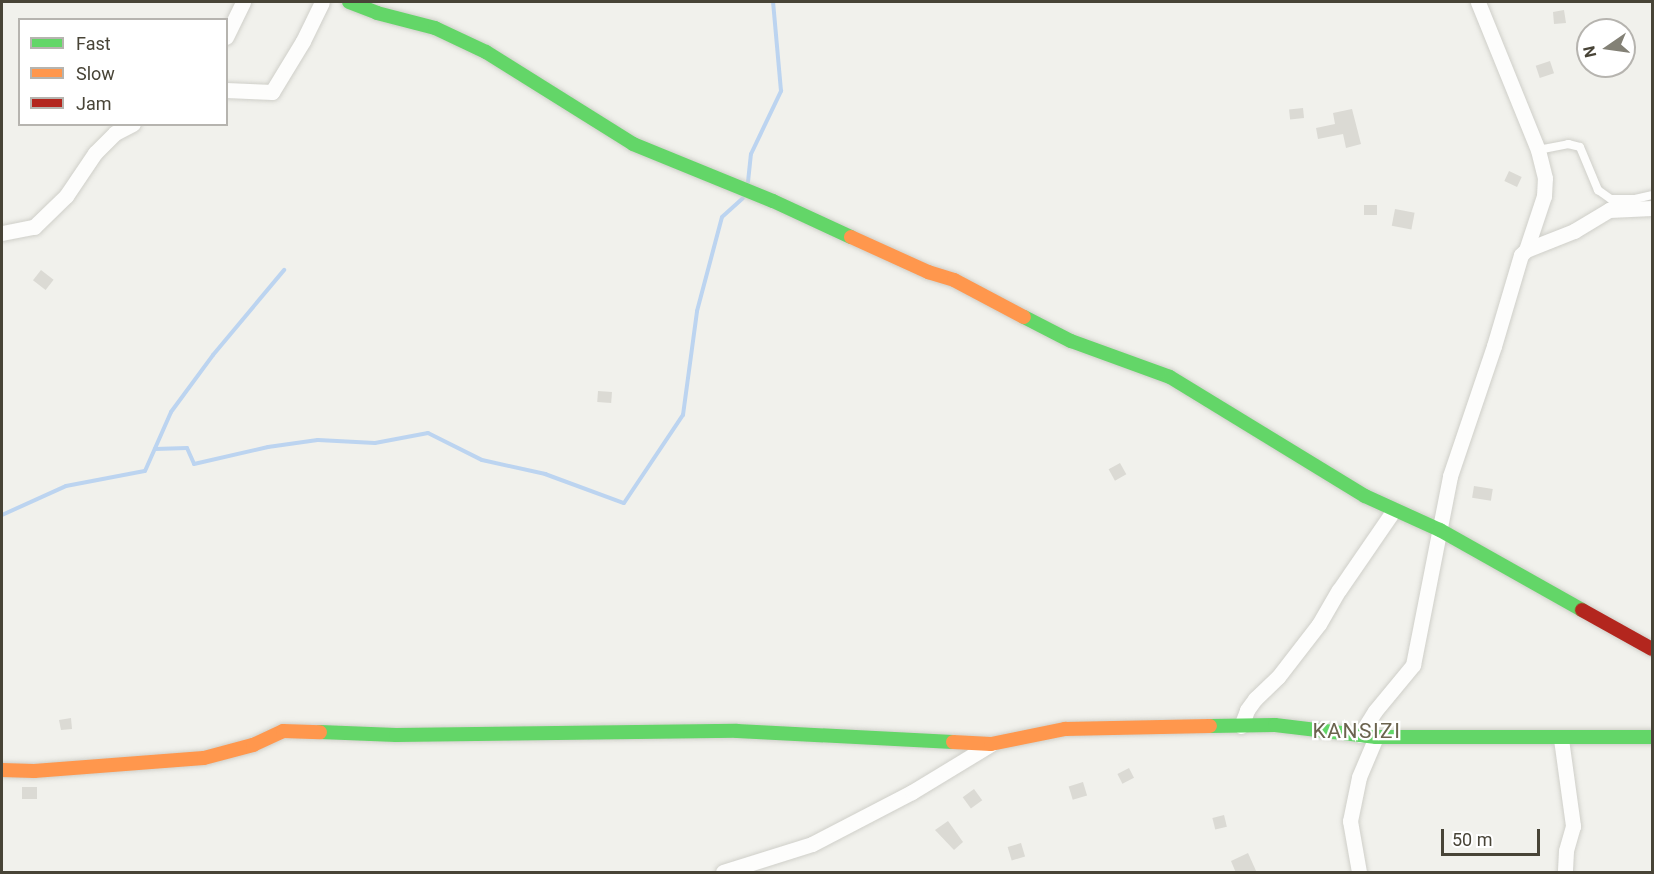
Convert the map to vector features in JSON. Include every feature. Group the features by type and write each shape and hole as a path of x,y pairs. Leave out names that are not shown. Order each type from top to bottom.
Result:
{"street":[{"path":"228,33 243,2"},
{"path":"228,90 272,92 303,41 322,2"},
{"path":"349,2 377,13 435,28 486,52 633,144 773,201 928,272 954,280 1071,340 1170,377 1222,406 1294,454 1394,510 1440,530 1653,649"},
{"path":"1478,2 1538,150 1545,178 1544,196 1526,250"},
{"path":"2,233 34,227 66,196 95,153 115,133 129,126"},
{"path":"1359,873 1350,821 1368,736 1375,711 1413,665 1450,477 1521,255 1526,250 1574,231 1609,210 1653,208"},
{"path":"1241,726 1255,699 1278,677 1313,632 1394,510"},
{"path":"2,770 34,771 204,758 253,745 283,731 396,735 737,730 991,744 1065,729 1275,725 1368,736 1561,739 1653,737"},
{"path":"1561,739 1573,826 1566,851 1565,873"},
{"path":"723,873 812,844 912,792 991,744"}],"lane":[{"path":"1538,150 1568,144 1580,147 1598,190 1611,199 1635,199 1653,195"}],"building":[{"path":"1564,10 1566,23 1554,24 1553,12"},
{"path":"1550,61 1554,73 1540,78 1536,66"},
{"path":"1303,108 1304,118 1290,119 1289,109"},
{"path":"1352,109 1361,144 1346,148 1343,134 1318,139 1316,128 1335,124 1333,113"},
{"path":"1509,171 1522,177 1517,187 1504,181"},
{"path":"1364,205 1377,205 1377,215 1364,215"},
{"path":"1395,209 1415,213 1411,230 1392,226"},
{"path":"41,270 54,280 46,290 33,280"},
{"path":"598,391 612,392 611,403 597,402"},
{"path":"1120,463 1126,474 1115,481 1109,469"},
{"path":"1474,486 1493,489 1491,501 1472,498"},
{"path":"71,718 72,729 61,730 59,720"},
{"path":"1129,768 1134,778 1122,784 1117,774"},
{"path":"1083,782 1087,795 1073,800 1069,786"},
{"path":"22,787 37,787 37,799 22,799"},
{"path":"974,789 982,800 971,809 963,797"},
{"path":"1224,815 1227,827 1215,830 1212,818"},
{"path":"948,821 963,842 954,850 935,830"},
{"path":"1021,843 1025,856 1012,860 1008,847"},
{"path":"1248,853 1257,873 1236,873 1231,861"}],"waterway":[{"path":"748,182 751,154 781,91 773,2"},
{"path":"155,449 187,448 194,464 268,447 318,440 375,443 428,433 482,460 545,474 624,503 683,415 697,311 722,217 743,198"},
{"path":"2,515 66,486 145,471 171,412 213,355 284,270"}],"traffic: fast":[{"path":"349,2 377,13 435,28 486,52 633,144 773,201 851,237"},
{"path":"1024,317 1071,341 1170,377 1365,496 1440,530 1582,610"},
{"path":"1210,726 1275,725 1376,737 1652,737"},
{"path":"320,732 396,735 737,731 953,742"}],"traffic: slow":[{"path":"851,237 928,272 954,280 1024,317"},
{"path":"953,742 991,744 1065,729 1210,726"},
{"path":"2,770 34,771 204,758 253,745 283,731 320,732"}],"traffic: jam":[{"path":"1582,610 1652,649"}],"district":[{"name":"KANSIZI","path":"1357,731"}]}
